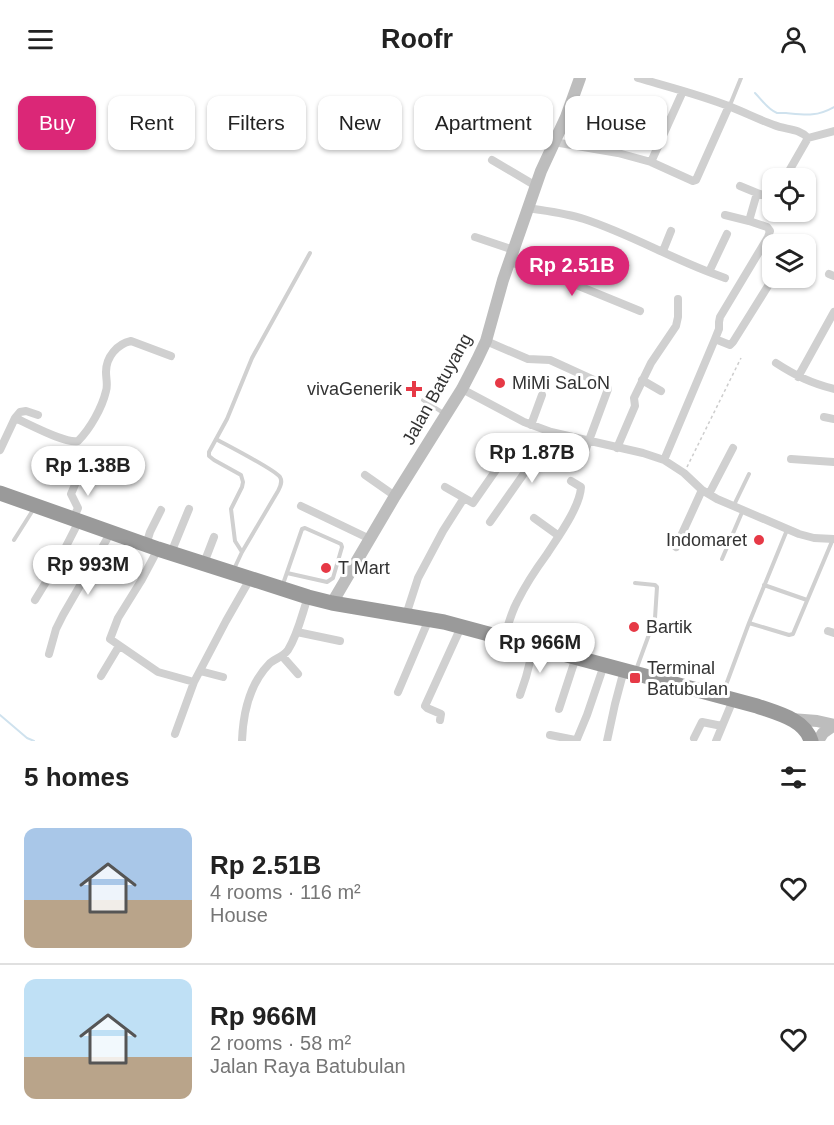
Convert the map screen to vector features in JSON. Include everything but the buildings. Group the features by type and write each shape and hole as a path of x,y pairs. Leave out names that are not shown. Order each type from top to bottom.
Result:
{"highway":[{"path":"0,493 158,549 308,597 429,619 757,706 791,719 807,731 811,741"}],"street":[{"name":"Jalan Batuyang","path":"332,603 462,389 486,341 500,290 528,208 580,78"},
{"path":"638,78 729,106 774,125 802,132 808,138"},
{"path":"667,125 682,91"},
{"path":"554,142 618,153 651,162 694,181 729,106"},
{"path":"791,168 808,138 834,130"},
{"path":"651,162 656,150"},
{"path":"492,160 536,186"},
{"path":"740,186 762,195"},
{"path":"749,221 757,193"},
{"path":"528,208 581,218 602,225 725,278"},
{"path":"664,460 719,329 720,317 769,233 769,228 724,215"},
{"path":"663,251 671,231"},
{"path":"710,272 727,234"},
{"path":"475,237 569,282 640,311"},
{"path":"715,339 730,345 767,288"},
{"path":"617,448 636,405 634,398 642,380 676,326 678,299"},
{"path":"798,377 834,312"},
{"path":"15,418 61,438 72,442 78,441 97,412 106,392 106,368 112,352 130,341 171,356"},
{"path":"486,341 531,360 545,358 607,386 608,389 581,462"},
{"path":"776,363 811,383 834,389"},
{"path":"642,380 661,391"},
{"path":"462,389 531,425 664,460 684,473 705,492 734,506 787,530 806,536 834,539"},
{"path":"531,425 542,395"},
{"path":"0,450 20,412 26,411 38,415"},
{"path":"824,417 834,419"},
{"path":"490,522 551,432"},
{"path":"676,547 705,492 733,448"},
{"path":"791,459 834,462"},
{"path":"445,487 471,503 475,502 503,460"},
{"path":"35,600 57,564 76,520 78,508 71,494 83,466"},
{"path":"365,475 395,496"},
{"path":"504,638 517,602 570,517 581,491 579,486 571,481"},
{"path":"406,615 418,578 464,498"},
{"path":"301,506 370,539"},
{"path":"189,509 158,549 110,636 111,640 158,672 194,682"},
{"path":"158,549 150,532 161,510"},
{"path":"534,518 558,536"},
{"path":"50,654 56,629 111,532"},
{"path":"204,563 214,537"},
{"path":"175,735 194,682 250,579"},
{"path":"242,741 246,706 250,694 261,674 274,660 283,657 289,649 308,597"},
{"path":"398,692 429,619"},
{"path":"440,720 441,714 425,706 461,627"},
{"path":"297,632 340,641"},
{"path":"101,676 119,646"},
{"path":"520,695 534,646"},
{"path":"283,657 298,674"},
{"path":"559,709 576,657"},
{"path":"550,735 577,739 604,665"},
{"path":"200,671 223,677"},
{"path":"607,741 615,704 630,672"},
{"path":"716,741 728,698"},
{"path":"791,719 834,725"},
{"path":"694,738 702,722 722,726"},
{"path":"818,741 823,733 834,725"}],"lane":[{"path":"729,106 741,78"},
{"path":"242,552 235,542 231,509 242,487 241,475 214,460 208,452 227,418 252,358 310,253"},
{"path":"423,400 446,415"},
{"path":"216,439 265,466 280,477 282,482 232,572"},
{"path":"734,506 749,474"},
{"path":"14,540 36,505"},
{"path":"722,559 743,510"},
{"path":"282,589 287,573 302,529 305,528 341,544 333,578 330,581 287,573"},
{"path":"728,698 749,623 787,530"},
{"path":"749,623 791,635 834,539"},
{"path":"630,672 655,618 657,587 635,583"},
{"path":"764,585 807,600"}],"path":[{"path":"684,473 741,358"}],"waterway":[{"path":"755,93 777,113 811,114 834,107"},
{"path":"0,715 27,738 34,741"}],"place":[{"name":"MiMi SaLoN","path":"500,383"},
{"name":"vivaGenerik","path":"414,389"},
{"name":"Indomaret","path":"759,540"},
{"name":"T Mart","path":"326,568"},
{"name":"Bartik","path":"634,627"},
{"name":"Terminal Batubulan","path":"635,678"}]}
